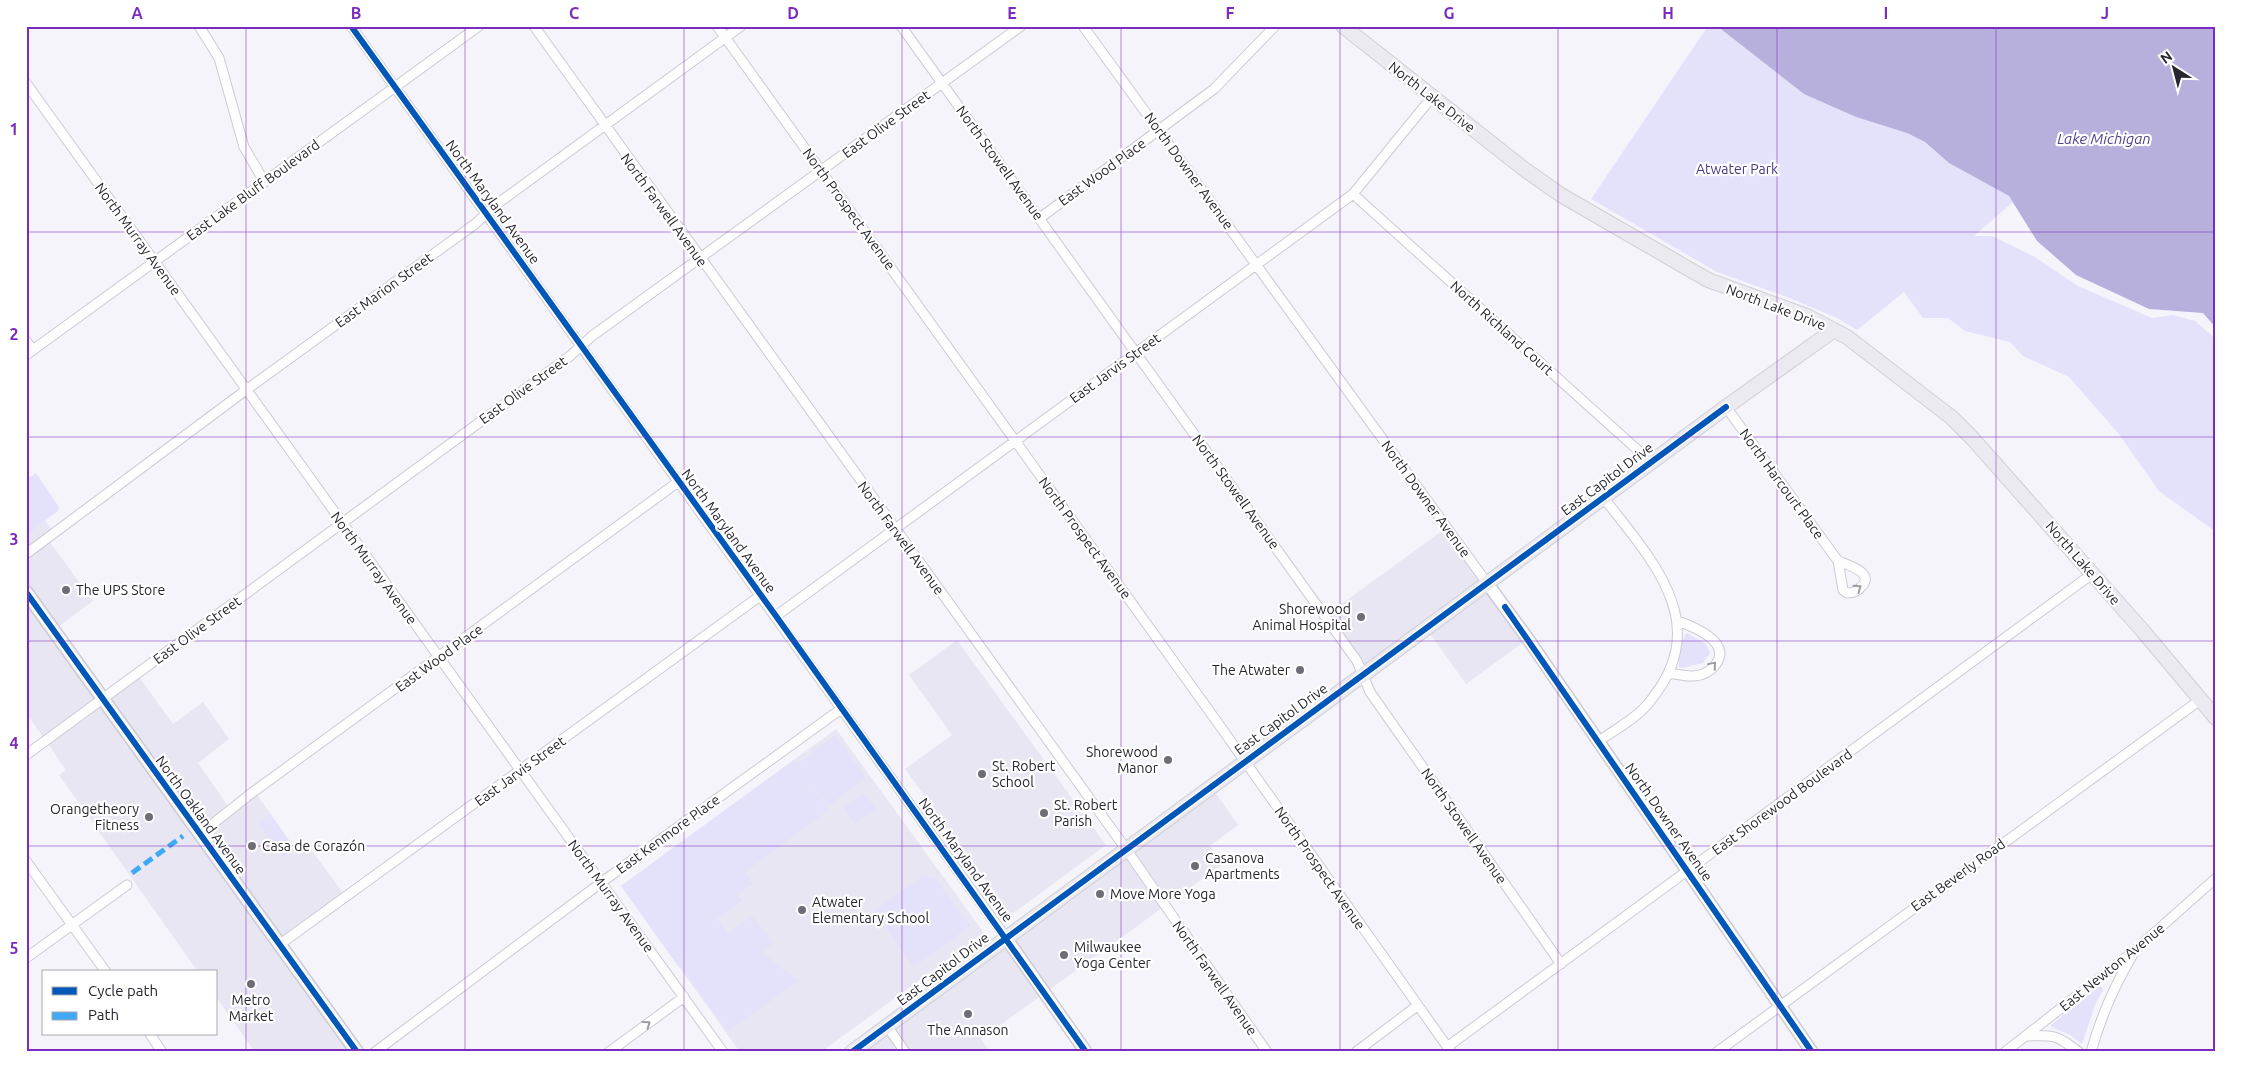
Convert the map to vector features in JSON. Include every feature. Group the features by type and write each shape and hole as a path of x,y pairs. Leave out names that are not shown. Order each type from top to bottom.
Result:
{"main road":[{"name":"North Lake Drive","path":"1343,26 1543,183 1708,280 1807,316 1834,330 1951,417 1973,439 2092,574 2216,718"},
{"name":"East Capitol Drive","path":"852,1052 1603,497 1834,330"},
{"name":"North Oakland Avenue","path":"26,592 357,1052"}],"street":[{"path":"199,26 219,58 244,147 264,181"},
{"name":"North Maryland Avenue","path":"351,26 842,708 1086,1052"},
{"name":"East Lake Bluff Boulevard","path":"30,352 480,26"},
{"name":"North Farwell Avenue","path":"534,26 604,126 1126,849 1267,1052"},
{"name":"North Prospect Avenue","path":"717,26 1245,761 1449,1049"},
{"name":"East Marion Street","path":"26,554 486,214 496,204 741,26"},
{"name":"North Stowell Avenue","path":"901,26 1357,661 1370,692 1561,964"},
{"name":"East Olive Street","path":"26,755 342,524 581,346 1020,26"},
{"name":"North Downer Avenue","path":"1083,26 1528,639 1812,1052"},
{"name":"East Wood Place","path":"1040,218 1214,89 1275,26"},
{"name":"North Murray Avenue","path":"26,83 723,1052"},
{"name":"East Jarvis Street","path":"776,616 1353,194 1432,97"},
{"name":"North Richland Court","path":"1353,194 1651,462"},
{"path":"26,341 30,352"},
{"name":"North Harcourt Place","path":"1726,407 1838,561"},
{"name":"East Wood Place","path":"200,834 237,804 678,482"},
{"path":"1598,742 1638,714 1651,701 1668,673 1676,648 1678,621 1676,610 1657,570 1603,497"},
{"name":"East Shorewood Boulevard","path":"1449,1049 1561,964 2092,574"},
{"name":"East Jarvis Street","path":"279,945 760,596"},
{"path":"1668,673 1692,676 1704,674 1711,670 1718,661 1720,652 1715,642 1702,632 1678,621"},
{"name":"East Beverly Road","path":"1717,1052 2200,700"},
{"name":"East Kenmore Place","path":"375,1052 602,882 842,708"},
{"path":"26,861 105,970"},
{"name":"East Newton Avenue","path":"2005,1052 2134,951 2216,878"},
{"path":"26,958 128,885"},
{"path":"2091,1052 2102,1013 2115,983 2134,951"},
{"path":"609,1052 684,997"},
{"path":"1356,1052 1417,1006"},
{"path":"887,1026 905,1052"},
{"path":"2026,1036 2047,1035 2060,1037 2079,1052"},
{"path":"151,1036 162,1052"}],"shaded area":[{"path":"26,495 54,533 47,538 93,601 54,630 103,699 137,674 173,724 203,702 229,739 198,763 230,809 254,791 295,848 305,841 345,896 279,945 357,1052 255,1052 218,1000 218,970 197,970 59,775 66,770 26,713"},
{"path":"1446,528 1528,639 1466,684 1426,628 1362,675 1325,616"},
{"name":"St. Robert School","path":"957,640 1106,845 1015,912 1009,913 905,769 952,735 909,675"},
{"name":"Atwater Elementary School","path":"836,729 984,933 821,1052 740,1052 621,886"},
{"path":"1211,786 1238,825 1210,846 1223,864 981,1039 990,1052 852,1052"}],"green space":[{"name":"Atwater Park","path":"1708,26 1717,26 1804,94 1856,117 1907,133 1925,142 1949,163 2009,196 2013,202 1974,236 1992,236 2035,257 2078,286 2152,318 2173,315 2195,321 2216,339 2216,532 2159,491 2119,434 2069,377 2023,356 2010,342 1965,331 1948,318 1923,318 1904,292 1857,330 1837,318 1787,297 1717,272 1591,199"},
{"path":"36,473 59,507 58,511 26,535 26,480"},
{"path":"1687,633 1706,644 1710,653 1703,663 1682,668 1679,667 1680,654 1683,639"},
{"path":"835,735 866,778 828,806 803,773 829,810 745,872 753,884 737,895 742,901 717,919 728,934 752,916 773,942 763,953 798,981 730,1030 726,1029 621,886 794,760 797,764"},
{"path":"864,793 876,809 855,824 843,807"},
{"path":"270,814 294,849 283,857 258,823"},
{"path":"924,875 935,878 970,926 914,967 874,911"},
{"path":"2099,986 2103,990 2095,1005 2082,1044 2070,1035 2051,1027 2051,1025"}],"water":[{"name":"Lake Michigan","path":"1717,26 2216,26 2216,328 2203,313 2149,309 2076,275 2037,241 2009,196 1949,163 1925,142 1907,133 1856,117 1804,94"}],"marked path":[{"path":"132,873 183,836"}],"cycle path":[{"path":"351,26 776,616 1086,1052"},
{"path":"852,1052 1726,407"},
{"path":"26,592 357,1052"},
{"path":"1505,607 1812,1052"}],"place":[{"name":"The UPS Store","path":"66,590"},
{"name":"Shorewood Animal Hospital","path":"1361,617"},
{"name":"The Atwater","path":"1300,670"},
{"name":"Shorewood Manor","path":"1168,760"},
{"name":"St. Robert School","path":"982,774"},
{"name":"St. Robert Parish","path":"1044,813"},
{"name":"Orangetheory Fitness","path":"149,817"},
{"name":"Casa de Corazón","path":"252,846"},
{"name":"Casanova Apartments","path":"1195,866"},
{"name":"Move More Yoga","path":"1100,894"},
{"name":"Atwater Elementary School","path":"802,910"},
{"name":"Milwaukee Yoga Center","path":"1064,955"},
{"name":"Metro Market","path":"251,984"},
{"name":"The Annason","path":"968,1014"}]}
